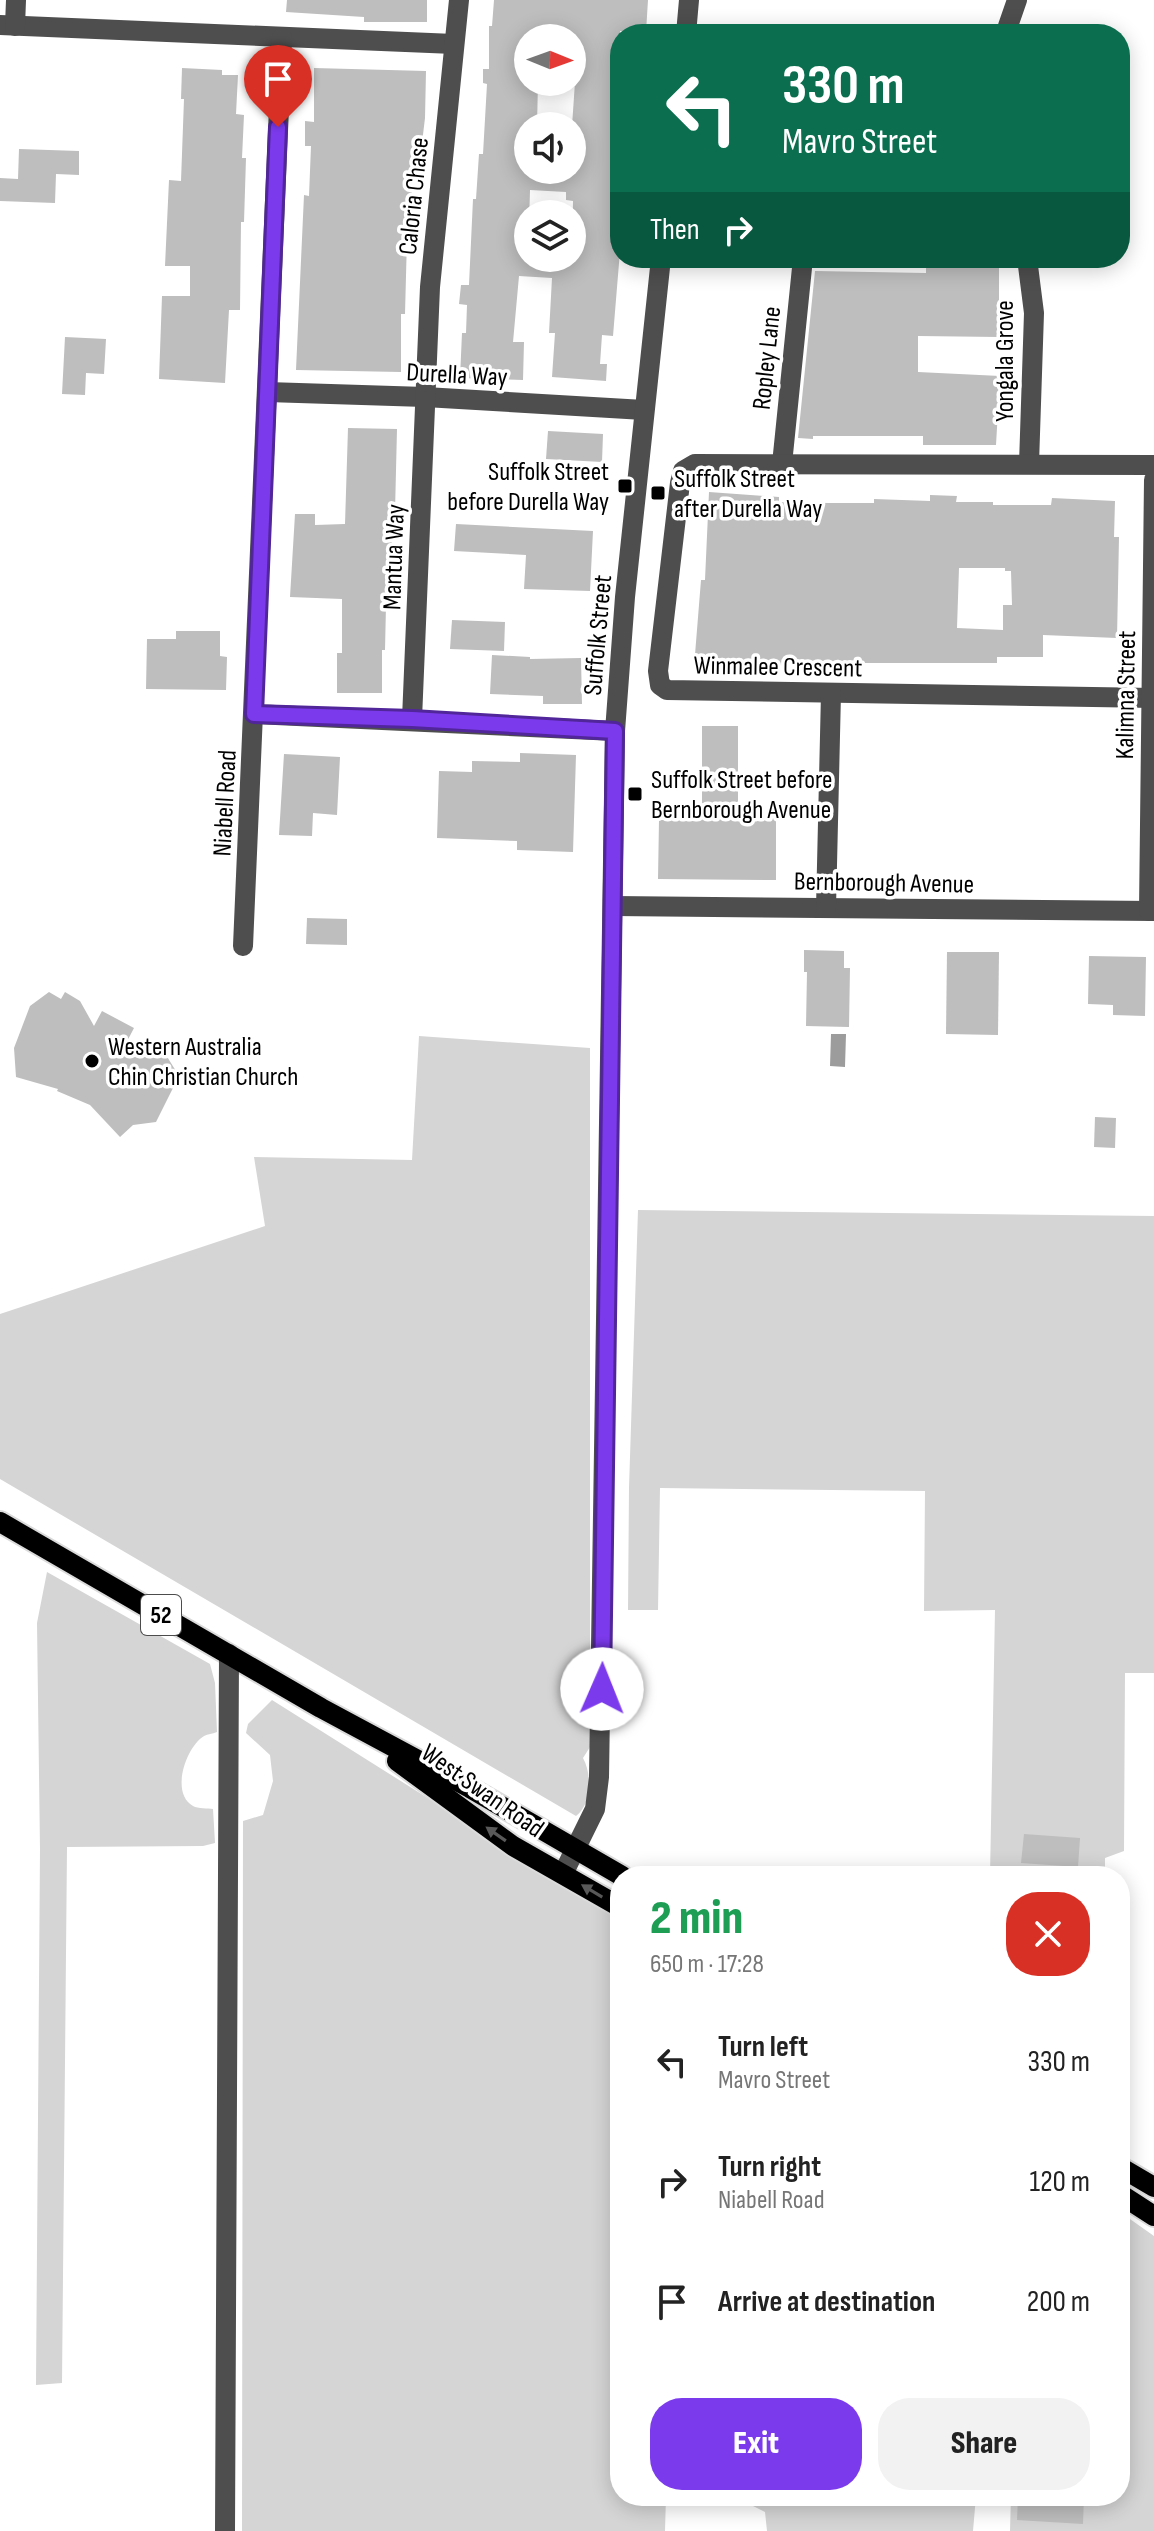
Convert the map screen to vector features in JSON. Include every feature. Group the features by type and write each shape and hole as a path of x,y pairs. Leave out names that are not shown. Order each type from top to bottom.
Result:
{"main road":[{"name":"West Swan Road","path":"0,1522 321,1708 610,1869"},
{"name":"West Swan Road","path":"321,1708 513,1846 610,1901"},
{"path":"1130,2173 1154,2187"},
{"path":"1130,2200 1154,2216"}],"street":[{"path":"16,0 8,25 454,44"},
{"name":"Caloria Chase","path":"425,397 430,287 459,0"},
{"path":"687,24 689,0"},
{"path":"1009,24 1017,0"},
{"name":"Niabell Road","path":"243,946 282,38"},
{"name":"Suffolk Street","path":"563,1874 588,1825 598,1794 602,1720 615,731 660,268"},
{"name":"Ropley Lane","path":"782,464 802,268"},
{"name":"Yongala Grove","path":"1028,268 1034,313 1029,464"},
{"name":"Durella Way","path":"267,392 425,397 644,410"},
{"name":"Mantua Way","path":"412,719 425,397"},
{"name":"Winmalee Crescent","path":"1152,698 667,690 658,679 683,471 695,464 1154,465"},
{"name":"Kalimna Street","path":"1151,911 1154,480"},
{"path":"826,908 831,693"},
{"path":"254,714 412,719 615,731"},
{"name":"Bernborough Avenue","path":"613,906 1151,911"},
{"path":"225,2531 229,1654"}],"shaded area":[{"path":"831,1034 846,1034 845,1067 830,1066"},
{"path":"419,1036 590,1048 590,1747 583,1758 589,1780 588,1797 576,1816 0,1479 0,1314 265,1226 254,1157 412,1160"},
{"path":"638,1210 1154,1216 1154,1673 1125,1673 1124,1851 1105,1858 1105,1866 990,1866 995,1610 924,1611 925,1491 660,1488 658,1610 628,1610"},
{"path":"47,1572 210,1664 215,1683 217,1732 204,1736 191,1750 182,1781 186,1800 193,1806 213,1809 215,1843 203,1846 67,1847 62,2383 36,2385 40,1849 37,1623"},
{"path":"272,1700 610,1913 610,2506 666,2506 665,2531 242,2531 243,1821 263,1815 273,1781 270,1755 246,1733 248,1724"},
{"path":"1130,2219 1154,2236 1154,2531 1010,2531 1011,2506 1130,2506"},
{"path":"753,2506 975,2506 973,2531 767,2531 765,2512"}],"building":[{"path":"287,0 427,0 427,22 364,22 364,17 286,12"},
{"path":"494,0 648,0 646,24 610,24 610,268 619,268 613,336 602,335 600,364 607,364 606,381 552,377 555,333 549,333 552,278 519,276 513,342 524,342 523,380 460,378 467,305 459,304 461,285 469,285 473,199 476,199 479,154 483,154 487,84 483,83 483,69 489,69 489,26 492,26","holes":["514,24 586,24 586,96 574,96 573,112 586,112 586,184 514,184 514,112 537,112 538,96 514,96"]},
{"path":"182,68 222,70 222,75 238,75 236,114 244,115 242,158 246,158 244,222 241,222 240,310 229,310 225,383 159,379 162,296 190,296 190,266 165,266 169,180 181,181"},
{"path":"314,68 426,71 425,118 422,143 415,142 407,238 405,314 401,314 401,372 296,370 304,195 309,196 311,146 305,146 305,121 314,122"},
{"path":"19,149 79,151 79,175 56,174 55,203 0,201 0,178 18,179"},
{"path":"926,268 999,268 999,337 918,336 918,372 1000,376 996,445 923,445 923,436 798,438 815,271 926,273"},
{"path":"65,337 106,339 104,374 86,373 85,395 62,394"},
{"path":"348,428 397,429 395,512 391,512 392,554 385,650 382,650 382,693 337,693 337,653 342,653 342,599 290,597 295,514 315,514 315,525 345,524"},
{"path":"548,431 603,434 602,462 546,459"},
{"path":"709,492 779,497 779,502 930,501 930,495 957,496 956,502 993,502 993,505 1051,505 1052,498 1115,501 1114,537 1119,537 1117,638 1043,635 1043,657 997,657 997,663 820,663 820,667 760,665 760,671 694,667 701,580 705,580","holes":["959,568 1005,568 1005,571 1011,571 1012,605 1003,605 1003,630 957,628"]},
{"path":"456,524 593,531 590,591 524,589 526,555 454,551"},
{"path":"452,620 505,622 504,651 450,649"},
{"path":"176,631 220,631 220,656 227,657 226,690 146,689 147,639 176,639"},
{"path":"492,655 530,659 581,658 582,704 543,704 543,696 490,694"},
{"path":"702,726 738,726 738,815 776,815 776,880 658,879 659,820 700,820"},
{"path":"520,753 576,755 573,852 517,850 517,841 437,838 439,771 472,772 472,761 520,762"},
{"path":"284,754 340,757 337,815 313,813 312,836 279,835"},
{"path":"307,918 347,919 347,945 306,944"},
{"path":"804,950 844,951 844,968 850,968 849,1027 806,1026 807,972 804,972"},
{"path":"947,952 999,952 998,1035 946,1034"},
{"path":"1089,956 1146,957 1145,1016 1113,1015 1113,1005 1088,1004"},
{"name":"Western Australia Chin Christian Church","path":"49,992 61,999 65,992 80,1001 94,1026 102,1011 134,1028 122,1051 166,1055 179,1076 156,1122 133,1125 120,1137 90,1105 58,1089 16,1077 14,1048 30,1006"},
{"path":"1095,1117 1116,1118 1115,1148 1094,1147"},
{"path":"1024,1834 1080,1838 1078,1866 1021,1863"},
{"path":"1018,2506 1084,2506 1083,2524 1017,2520"}],"place":[{"name":"Suffolk Street before Durella Way","path":"625,486"},
{"name":"Suffolk Street after Durella Way","path":"658,493"},
{"name":"Suffolk Street before Bernborough Avenue","path":"635,794"},
{"name":"Western Australia Chin Christian Church","path":"92,1061"}],"route":[{"path":"278,127 254,714 412,719 615,731 602,1689"}]}
